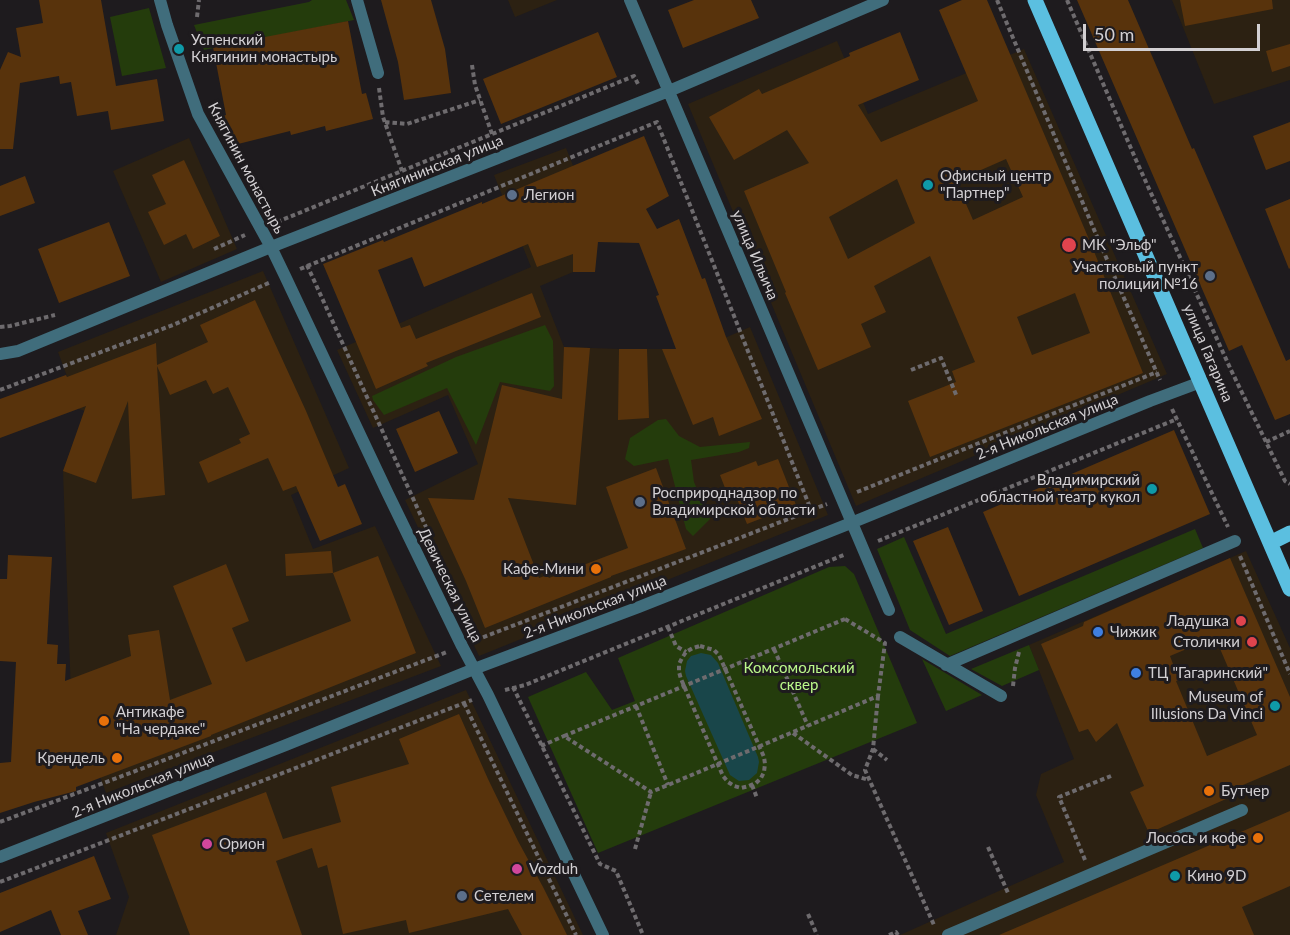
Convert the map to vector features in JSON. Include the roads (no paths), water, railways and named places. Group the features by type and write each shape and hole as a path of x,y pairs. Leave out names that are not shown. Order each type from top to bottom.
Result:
{"main road":[{"name":"улица Гагарина","path":"1035,0 1290,589"},
{"path":"1270,543 1290,533"}],"street":[{"name":"Княгинин монастырь","path":"160,0 198,114 272,247"},
{"path":"357,0 378,73"},
{"name":"улица Ильича","path":"630,0 889,610"},
{"name":"Княгининская улица","path":"0,354 18,351 483,163 669,92 883,0"},
{"name":"Девическая улица","path":"272,247 603,935"},
{"name":"2-я Никольская улица","path":"0,857 474,669 851,523 1201,382"},
{"path":"946,664 1235,541"},
{"path":"900,637 946,664 1007,693"},
{"path":"948,935 1242,810"}],"water":[{"path":"701,653 711,655 718,663 758,757 757,773 749,780 739,781 730,775 686,676 687,661 691,656"}],"place":[{"name":"Успенский Княгинин монастырь","path":"179,49"},
{"name":"Офисный центр \"Партнер\"","path":"928,185"},
{"name":"Легион","path":"512,195"},
{"name":"МК \"Эльф\"","path":"1069,245"},
{"name":"Участковый пункт полиции №16","path":"1210,276"},
{"name":"Владимирский областной театр кукол","path":"1152,489"},
{"name":"Росприроднадзор по Владимирской области","path":"640,502"},
{"name":"Кафе-Мини","path":"596,569"},
{"name":"Ладушка","path":"1241,621"},
{"name":"Чижик","path":"1098,632"},
{"name":"Столички","path":"1252,642"},
{"name":"ТЦ \"Гагаринский\"","path":"1136,673"},
{"name":"Museum of Illusions Da Vinci","path":"1275,706"},
{"name":"Антикафе \"На чердаке\"","path":"104,721"},
{"name":"Крендель","path":"117,758"},
{"name":"Бутчер","path":"1209,791"},
{"name":"Лосось и кофе","path":"1258,838"},
{"name":"Орион","path":"207,844"},
{"name":"Vozduh","path":"517,869"},
{"name":"Кино 9D","path":"1175,876"},
{"name":"Сетелем","path":"462,896"}],"park label":[{"name":"Комсомольский сквер","path":"799,676"}]}
